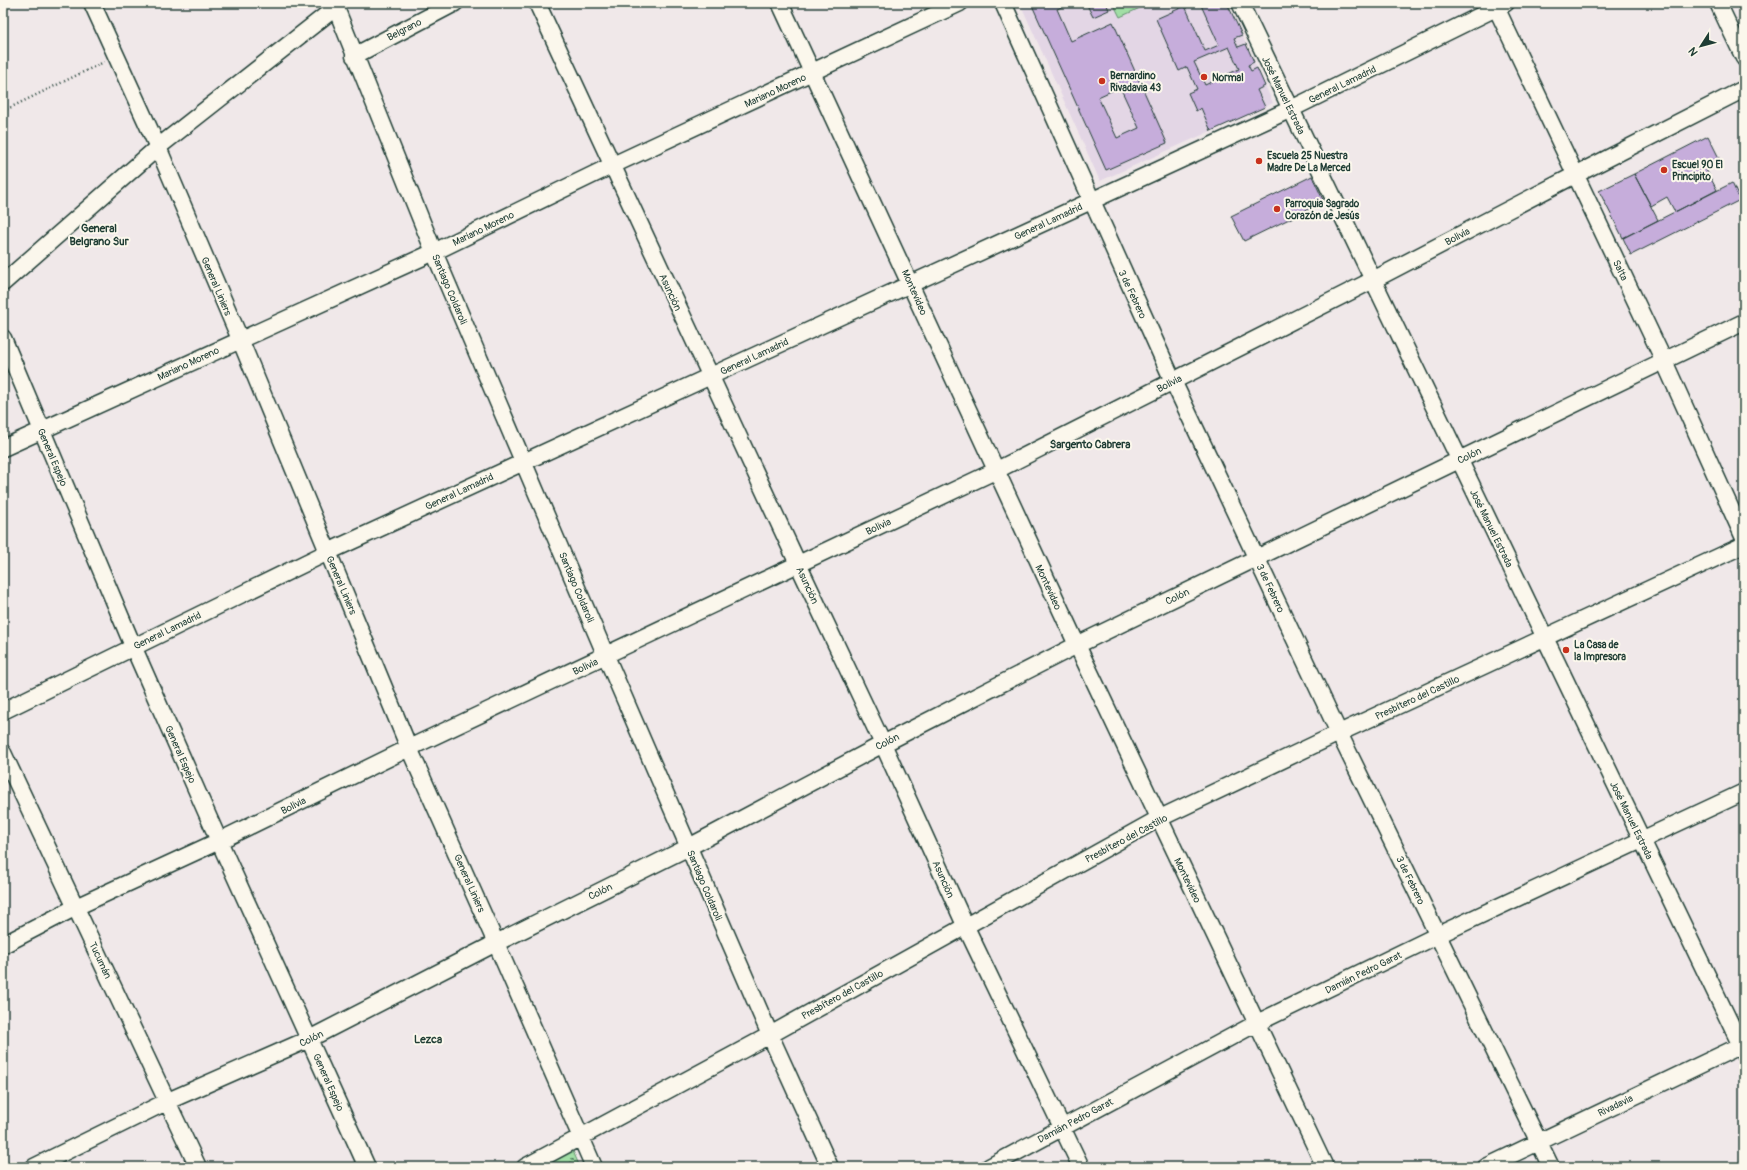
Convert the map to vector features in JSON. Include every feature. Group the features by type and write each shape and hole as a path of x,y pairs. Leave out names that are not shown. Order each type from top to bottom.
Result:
{"street":[{"name":"General Liniers","path":"92,3 240,339 409,748 594,1167"},
{"name":"Belgrano","path":"354,56 455,3"},
{"name":"Asunción","path":"537,3 883,744 965,925 1081,1167"},
{"name":"Montevideo","path":"780,3 911,284 1076,645 1325,1167"},
{"name":"Mariano Moreno","path":"3,448 434,252 612,166 960,3"},
{"name":"3 de Febrero","path":"1003,3 1173,381 1339,733 1551,1167"},
{"name":"José Manuel Estrada","path":"1240,3 1642,841 1743,1047"},
{"path":"1718,3 1744,58"},
{"name":"General Lamadrid","path":"3,711 133,646 328,552 1291,109 1499,4"},
{"name":"Salta","path":"1499,4 1575,175 1664,361 1744,538"},
{"name":"Santiago Coldaroli","path":"334,6 434,252 606,656 770,1035 830,1167"},
{"path":"3,283 156,148 334,6"},
{"name":"Bolivia","path":"3,945 76,907 219,841 409,748 996,471 1373,280 1744,89"},
{"name":"Colón","path":"34,1167 168,1101 309,1039 496,943 689,847 883,744 1076,645 1744,322"},
{"name":"General Espejo","path":"3,338 133,646 219,841 367,1167"},
{"name":"Presbítero del Castillo","path":"526,1167 770,1035 965,925 1158,819 1339,733 1744,545"},
{"name":"Tucumán","path":"3,753 198,1167"},
{"name":"Damián Pedro Garat","path":"989,1167 1257,1023 1438,935 1642,841 1744,792"},
{"name":"Rivadavia","path":"1486,1167 1743,1047"}],"path":[{"path":"3,111 116,56"}],"shaded area":[{"path":"1020,3 1113,3 1120,17 1151,3 1227,3 1273,103 1100,181"}],"green space":[{"path":"1113,3 1151,3 1120,17"},
{"path":"572,1149 580,1167 534,1167"}],"building":[{"path":"1031,3 1071,3 1057,9 1071,41 1113,22 1167,143 1106,170","holes":["1120,87 1139,128 1117,138 1098,97"]},
{"path":"1086,3 1106,3 1109,10 1093,17"},
{"path":"1200,3 1227,3 1242,35 1234,38 1238,47 1246,44 1254,62 1248,65 1251,71 1257,68 1265,86 1257,90 1265,107 1211,131 1201,108 1196,111 1188,93 1197,89 1187,67 1179,71 1156,19 1185,6 1205,51 1219,45","holes":["1229,47 1239,69 1205,85 1194,62"]},
{"path":"1708,136 1719,158 1704,166 1717,190 1675,212 1667,197 1651,206 1634,174"},
{"path":"1634,174 1658,220 1623,238 1599,191"},
{"name":"Parroquia Sagrado Corazón de Jesús","path":"1312,176 1324,202 1244,241 1231,216"},
{"path":"1732,183 1740,200 1631,255 1623,238"}],"place":[{"name":"Normal","path":"1204,77"},
{"name":"Bernardino Rivadavia 43","path":"1102,81"},
{"name":"Escuela 25 Nuestra Madre De La Merced","path":"1259,161"},
{"name":"Escuel 90 El Principito","path":"1664,170"},
{"name":"Parroquia Sagrado Corazón de Jesús","path":"1277,209"},
{"name":"La Casa de la Impresora","path":"1566,650"}],"district":[{"name":"General Belgrano Sur","path":"99,234"},
{"name":"Sargento Cabrera","path":"1090,444"},
{"name":"Lezca","path":"428,1039"}]}
